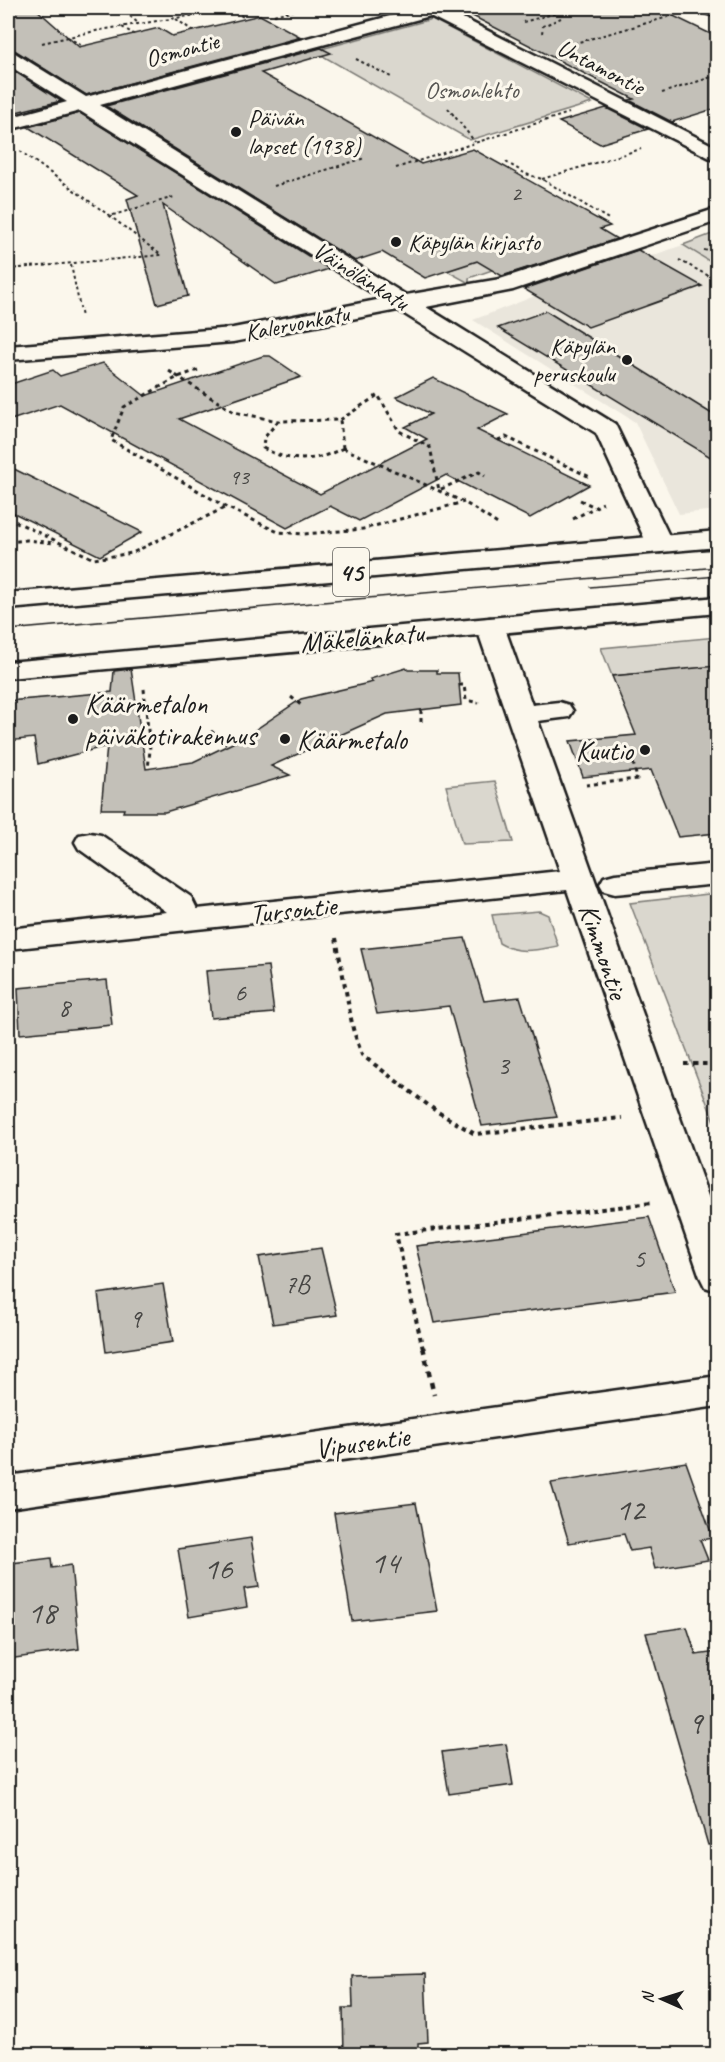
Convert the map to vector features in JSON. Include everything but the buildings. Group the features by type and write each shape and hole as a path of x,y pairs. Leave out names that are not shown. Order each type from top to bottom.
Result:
{"street":[{"path":"708,8 717,12"},
{"name":"Untamontie","path":"429,9 717,156"},
{"name":"Osmontie","path":"8,124 68,110 82,103 429,9"},
{"name":"Väinölänkatu","path":"8,57 606,429 660,544"},
{"name":"Kalervonkatu","path":"8,353 233,335 402,302 429,300 505,285 717,214"},
{"name":"45","path":"8,601 717,539"},
{"name":"Mäkelänkatu","path":"8,670 717,605"},
{"name":"Kimmontie","path":"489,626 717,1277"},
{"path":"520,714 559,711"},
{"path":"90,842 180,904 184,920"},
{"path":"615,884 717,874"},
{"name":"Tursontie","path":"8,939 578,879"},
{"name":"Vipusentie","path":"8,1492 717,1391"}],"path":[{"path":"121,8 138,23"},
{"path":"39,44 121,26 240,8"},
{"path":"300,11 303,8"},
{"path":"274,15 303,8"},
{"path":"522,23 574,8"},
{"path":"230,9 246,18"},
{"path":"568,45 686,12"},
{"path":"542,33 543,26 561,18 552,14"},
{"path":"175,18 193,31"},
{"path":"121,26 134,34"},
{"path":"68,36 82,46"},
{"path":"662,93 717,75"},
{"path":"396,168 610,101"},
{"path":"448,108 456,117 460,130 476,142"},
{"path":"542,179 650,146"},
{"path":"8,269 161,255 17,149"},
{"path":"267,188 365,158"},
{"path":"506,162 526,174 542,179 644,239"},
{"path":"110,216 182,195"},
{"path":"713,252 717,253"},
{"path":"71,265 85,327"},
{"path":"161,365 234,412 278,421 340,420 378,395 399,431 430,447 438,490"},
{"path":"178,377 124,407 111,440 226,507 278,532 304,534 363,530 464,502"},
{"path":"340,420 343,448"},
{"path":"278,421 264,438 263,448 272,454 294,460 332,455 343,448"},
{"path":"498,440 506,437 596,480"},
{"path":"343,448 464,502 514,536 528,556"},
{"path":"438,490 479,472 485,476"},
{"path":"566,523 612,498"},
{"path":"580,500 596,507"},
{"path":"8,518 58,544 94,559 132,553 226,507"},
{"path":"8,542 27,540 58,544"},
{"path":"464,678 466,700 483,704"},
{"path":"459,685 464,685"},
{"path":"144,689 143,710 151,757 148,769"},
{"path":"291,697 301,705"},
{"path":"421,710 422,722"},
{"path":"211,731 228,745"},
{"path":"579,786 637,779 632,758"},
{"path":"330,905 353,1029 362,1055 436,1111 475,1134 623,1118"},
{"path":"443,1430 396,1234 652,1203 691,1201"}],"shaded area":[{"name":"Käpylän peruskoulu","path":"683,245 717,266 717,510 679,514 635,422 473,320 540,294"}],"green space":[{"name":"Osmonlehto","path":"432,19 592,103 470,140 314,51"},
{"path":"717,232 717,266 683,245"},
{"path":"478,261 515,262 469,278 469,283 447,271"},
{"path":"717,637 717,666 612,676 601,648"},
{"path":"495,781 513,842 462,844 446,786"},
{"path":"718,893 717,1129 630,903"},
{"path":"539,911 548,915 558,946 521,950 499,943 492,915"}],"tram line":[{"path":"8,630 718,567"},
{"path":"590,587 718,576"}],"place":[{"name":"Päivän lapset (1938)","path":"236,132"},
{"name":"Käpylän kirjasto","path":"396,242"},
{"name":"Käpylän peruskoulu","path":"627,360"},
{"name":"Käärmetalon päiväkotirakennus","path":"73,719"},
{"name":"Käärmetalo","path":"285,739"},
{"name":"Kuutio","path":"645,750"}]}
